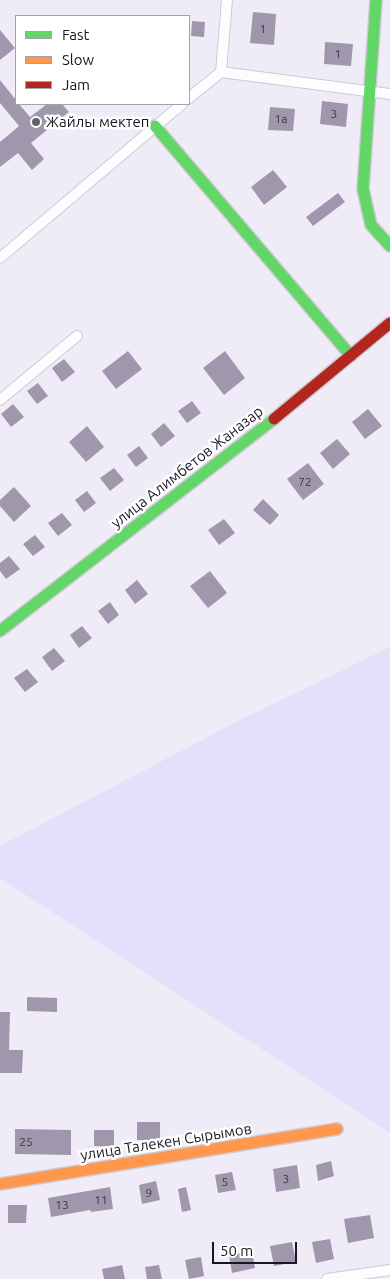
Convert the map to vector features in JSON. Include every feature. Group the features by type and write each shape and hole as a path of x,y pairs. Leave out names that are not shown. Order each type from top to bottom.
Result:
{"street":[{"path":"190,97 221,72 227,0"},
{"path":"376,0 363,189 371,224 390,246"},
{"path":"221,72 390,94"},
{"path":"0,258 181,105"},
{"path":"155,126 351,356"},
{"name":"улица Алимбетов Жаназар","path":"0,631 270,423 390,323"},
{"path":"0,400 77,336"},
{"name":"улица Талекен Сырымов","path":"0,1184 337,1129"},
{"path":"327,1279 390,1270"}],"shaded area":[{"path":"390,647 390,1133 0,878 0,846 236,722"}],"building":[{"path":"253,12 276,14 274,45 250,43"},
{"path":"192,21 205,22 204,37 191,36"},
{"path":"0,30 15,48 0,60"},
{"path":"325,42 353,44 351,66 324,64"},
{"name":"Жайлы мектеп","path":"0,80 15,99 15,105 20,105 30,117 46,105 63,105 69,112 31,143 44,159 32,170 18,153 0,167 0,142 19,126 0,103"},
{"path":"322,101 348,104 346,127 320,124"},
{"path":"270,107 295,109 293,131 268,130"},
{"path":"273,170 287,187 264,205 251,187"},
{"path":"338,193 345,202 313,226 306,217"},
{"path":"128,351 142,369 116,389 102,371"},
{"path":"225,351 245,378 224,395 203,368"},
{"path":"64,359 75,372 62,382 52,368"},
{"path":"38,383 48,396 37,404 27,391"},
{"path":"192,401 201,413 187,423 178,411"},
{"path":"13,404 24,417 11,427 1,414"},
{"path":"368,409 382,426 365,439 352,422"},
{"path":"164,423 175,436 161,447 151,434"},
{"path":"87,426 104,447 86,462 69,442"},
{"path":"337,439 350,454 333,469 320,453"},
{"path":"139,446 148,458 136,467 127,455"},
{"path":"308,463 324,484 303,500 287,479"},
{"path":"114,468 124,480 110,491 100,478"},
{"path":"14,487 31,506 14,522 0,506 0,500"},
{"path":"87,491 96,503 84,512 75,500"},
{"path":"263,499 279,515 270,525 253,510"},
{"path":"62,513 72,525 58,536 48,523"},
{"path":"224,519 235,533 219,545 208,530"},
{"path":"35,535 45,547 33,556 23,544"},
{"path":"9,556 20,569 6,579 0,571 0,563"},
{"path":"210,571 227,593 208,608 190,586"},
{"path":"137,580 148,594 135,604 125,590"},
{"path":"110,602 119,615 108,624 98,611"},
{"path":"82,626 92,638 79,648 70,635"},
{"path":"54,648 65,661 52,671 42,657"},
{"path":"27,669 38,682 25,692 14,678"},
{"path":"27,997 57,998 57,1012 27,1011"},
{"path":"0,1012 10,1012 9,1050 23,1050 22,1073 0,1073"},
{"path":"137,1122 160,1122 160,1141 137,1140"},
{"path":"15,1129 71,1130 71,1155 15,1154"},
{"path":"94,1130 114,1130 114,1147 94,1146"},
{"path":"331,1161 334,1176 318,1181 316,1165"},
{"path":"297,1165 300,1188 276,1192 273,1169"},
{"path":"232,1172 236,1190 218,1193 215,1175"},
{"path":"156,1181 160,1200 142,1204 139,1185"},
{"path":"110,1187 113,1209 91,1212 90,1210 51,1217 48,1198"},
{"path":"186,1187 191,1210 182,1212 178,1189"},
{"path":"8,1205 27,1205 26,1223 8,1223"},
{"path":"370,1215 374,1238 348,1243 344,1219"},
{"path":"330,1239 334,1259 316,1263 312,1242"},
{"path":"292,1242 296,1262 274,1266 270,1246"},
{"path":"252,1251 255,1268 232,1273 229,1255"},
{"path":"201,1257 204,1276 189,1279 185,1260"},
{"path":"122,1265 125,1279 104,1279 102,1269"},
{"path":"159,1265 162,1279 147,1279 145,1267"}],"traffic: fast":[{"path":"376,0 363,189 371,225 390,246"},
{"path":"155,126 351,356"},
{"path":"0,631 274,419"}],"traffic: slow":[{"path":"0,1184 337,1129"}],"traffic: jam":[{"path":"274,419 390,323"}],"place":[{"name":"Жайлы мектеп","path":"36,122"}]}
